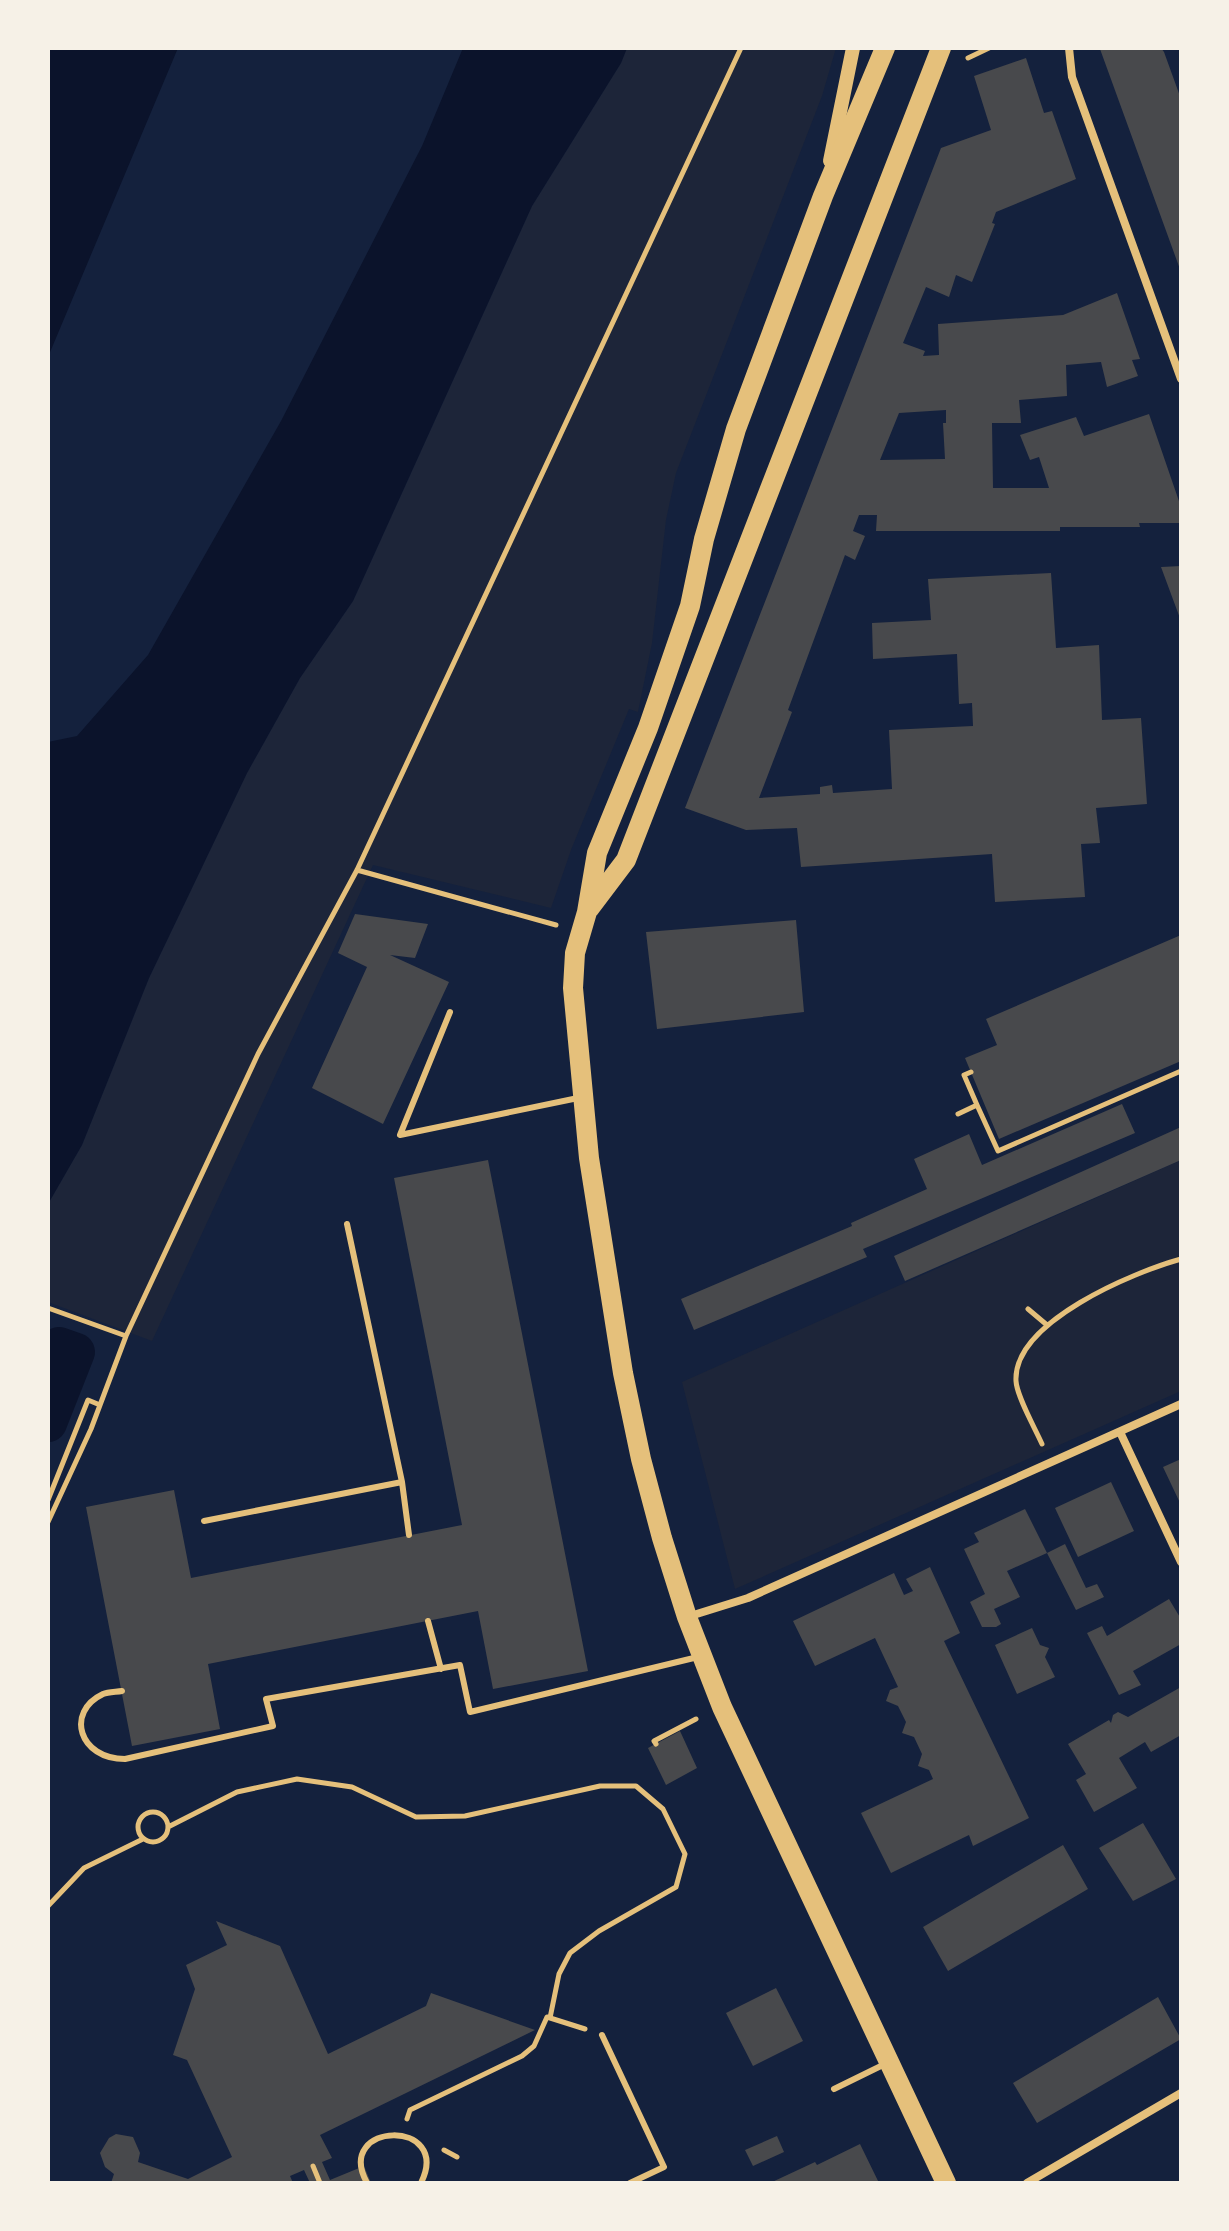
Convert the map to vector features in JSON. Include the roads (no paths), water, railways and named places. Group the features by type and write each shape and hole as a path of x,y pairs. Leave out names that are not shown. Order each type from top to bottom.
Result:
{"main road":[{"path":"885,48 823,196 736,429 704,539 690,606 648,728 597,853 575,953 573,988 582,1097 623,1373 641,1459 687,1617 760,1790 946,2183"},
{"path":"584,922 626,860 941,48"}],"street":[{"path":"823,196 853,48"},
{"path":"1068,51 1072,77 1181,379"},
{"path":"687,1617 748,1598 1181,1404"},
{"path":"1120,1432 1181,1562"},
{"path":"1027,2183 1181,2093"}],"lane":[{"path":"450,1012 400,1135 582,1097"},
{"path":"347,1224 402,1482 409,1535"},
{"path":"204,1521 402,1482"},
{"path":"428,1621 441,1669"},
{"path":"122,1691 103,1694 83,1715 81,1731 86,1744 97,1755 112,1759 125,1759 273,1726 266,1699 460,1665 470,1712 701,1656"},
{"path":"633,1674 634,1684"},
{"path":"602,2035 664,2167 630,2183"},
{"path":"834,2089 888,2062"},
{"path":"367,2183 362,2167 368,2146 386,2134 401,2135 417,2142 423,2151 426,2171 421,2183"}],"waterway":[{"path":"48,1375 59,1346 76,1352 48,1423"}]}
